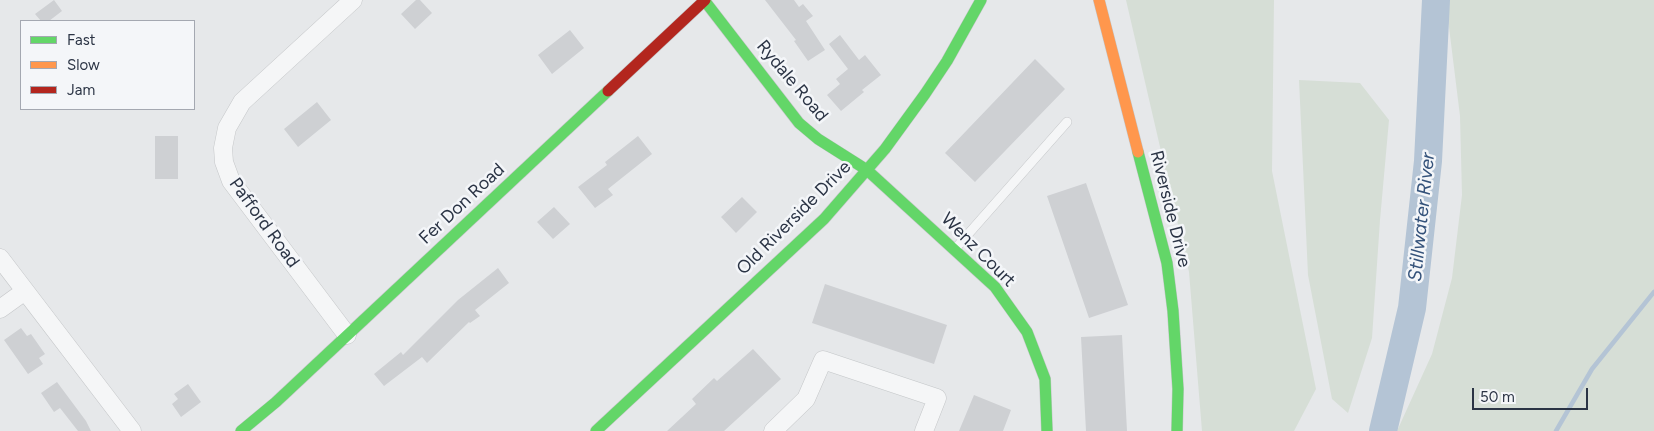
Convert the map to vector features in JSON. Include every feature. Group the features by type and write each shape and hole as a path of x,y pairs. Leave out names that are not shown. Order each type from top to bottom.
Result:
{"street":[{"name":"Pafford Road","path":"347,335 231,180 224,162 222,148 227,128 242,102 353,0"},
{"name":"Fer Don Road","path":"241,431 276,402 704,0"},
{"name":"Rydale Road","path":"704,0 799,123 818,139 867,170"},
{"name":"Old Riverside Drive","path":"596,431 824,219 867,170 925,94 981,0"},
{"name":"Riverside Drive","path":"1099,0 1167,263 1173,311 1178,389 1177,431"},
{"name":"Wenz Court","path":"867,170 995,287 1027,332 1045,379 1047,431"},
{"path":"0,258 132,431"},
{"path":"0,310 25,291"},
{"path":"773,431 806,399 823,360 937,398 924,431"}],"lane":[{"path":"954,250 1067,122"}],"shaded area":[{"path":"1126,0 1274,0 1272,171 1316,389 1294,431 1202,431 1189,272"},
{"path":"1449,0 1654,0 1654,431 1397,431 1432,354 1452,278 1462,195 1460,116 1448,19"},
{"path":"1299,80 1360,83 1389,120 1372,338 1348,413 1332,399 1308,275"}],"building":[{"path":"54,0 62,11 50,20 40,20 35,14"},
{"path":"416,0 420,0 432,13 415,29 401,14"},
{"path":"765,0 794,0 799,7 803,4 813,16 806,21 825,50 808,61 794,41 796,40"},
{"path":"570,30 584,48 552,74 538,55"},
{"path":"840,35 859,60 865,55 881,75 862,90 864,92 841,111 827,95 840,84 836,79 848,69 829,44"},
{"path":"1035,59 1065,89 975,182 945,153"},
{"path":"317,102 331,120 298,147 284,129"},
{"path":"155,136 178,136 178,179 155,179"},
{"path":"638,136 652,154 608,189 613,195 595,208 578,187 607,165 605,162"},
{"path":"1086,183 1128,305 1089,318 1047,196"},
{"path":"742,197 757,212 736,233 721,217"},
{"path":"554,207 570,224 553,239 537,222"},
{"path":"498,268 509,283 475,310 480,316 469,322 427,363 422,357 384,386 374,374 401,352 403,355 458,300"},
{"path":"825,284 947,325 934,364 812,323"},
{"path":"21,328 27,336 31,334 45,354 39,358 43,364 28,374 4,340"},
{"path":"1122,335 1127,431 1086,431 1081,337"},
{"path":"753,349 781,379 724,431 667,431 696,404 692,399 714,378 717,381"},
{"path":"57,382 86,421 91,431 78,431 60,408 54,412 41,393"},
{"path":"188,384 201,402 181,417 172,404 178,399 174,394"},
{"path":"974,395 1011,410 1003,431 959,431"}],"waterway":[{"name":"Stillwater River","path":"1383,431 1412,308 1428,161 1436,0"},
{"path":"1556,431 1592,369 1654,292"}],"traffic: fast":[{"path":"704,0 799,123 818,139 867,170 995,287 1027,332 1045,379 1047,431"},
{"path":"596,431 824,219 885,149 925,94 947,61 981,0"},
{"path":"241,431 276,402 608,91"},
{"path":"1138,152 1167,263 1173,311 1178,389 1177,431"}],"traffic: slow":[{"path":"1099,0 1138,152"}],"traffic: jam":[{"path":"608,91 705,0"}]}
